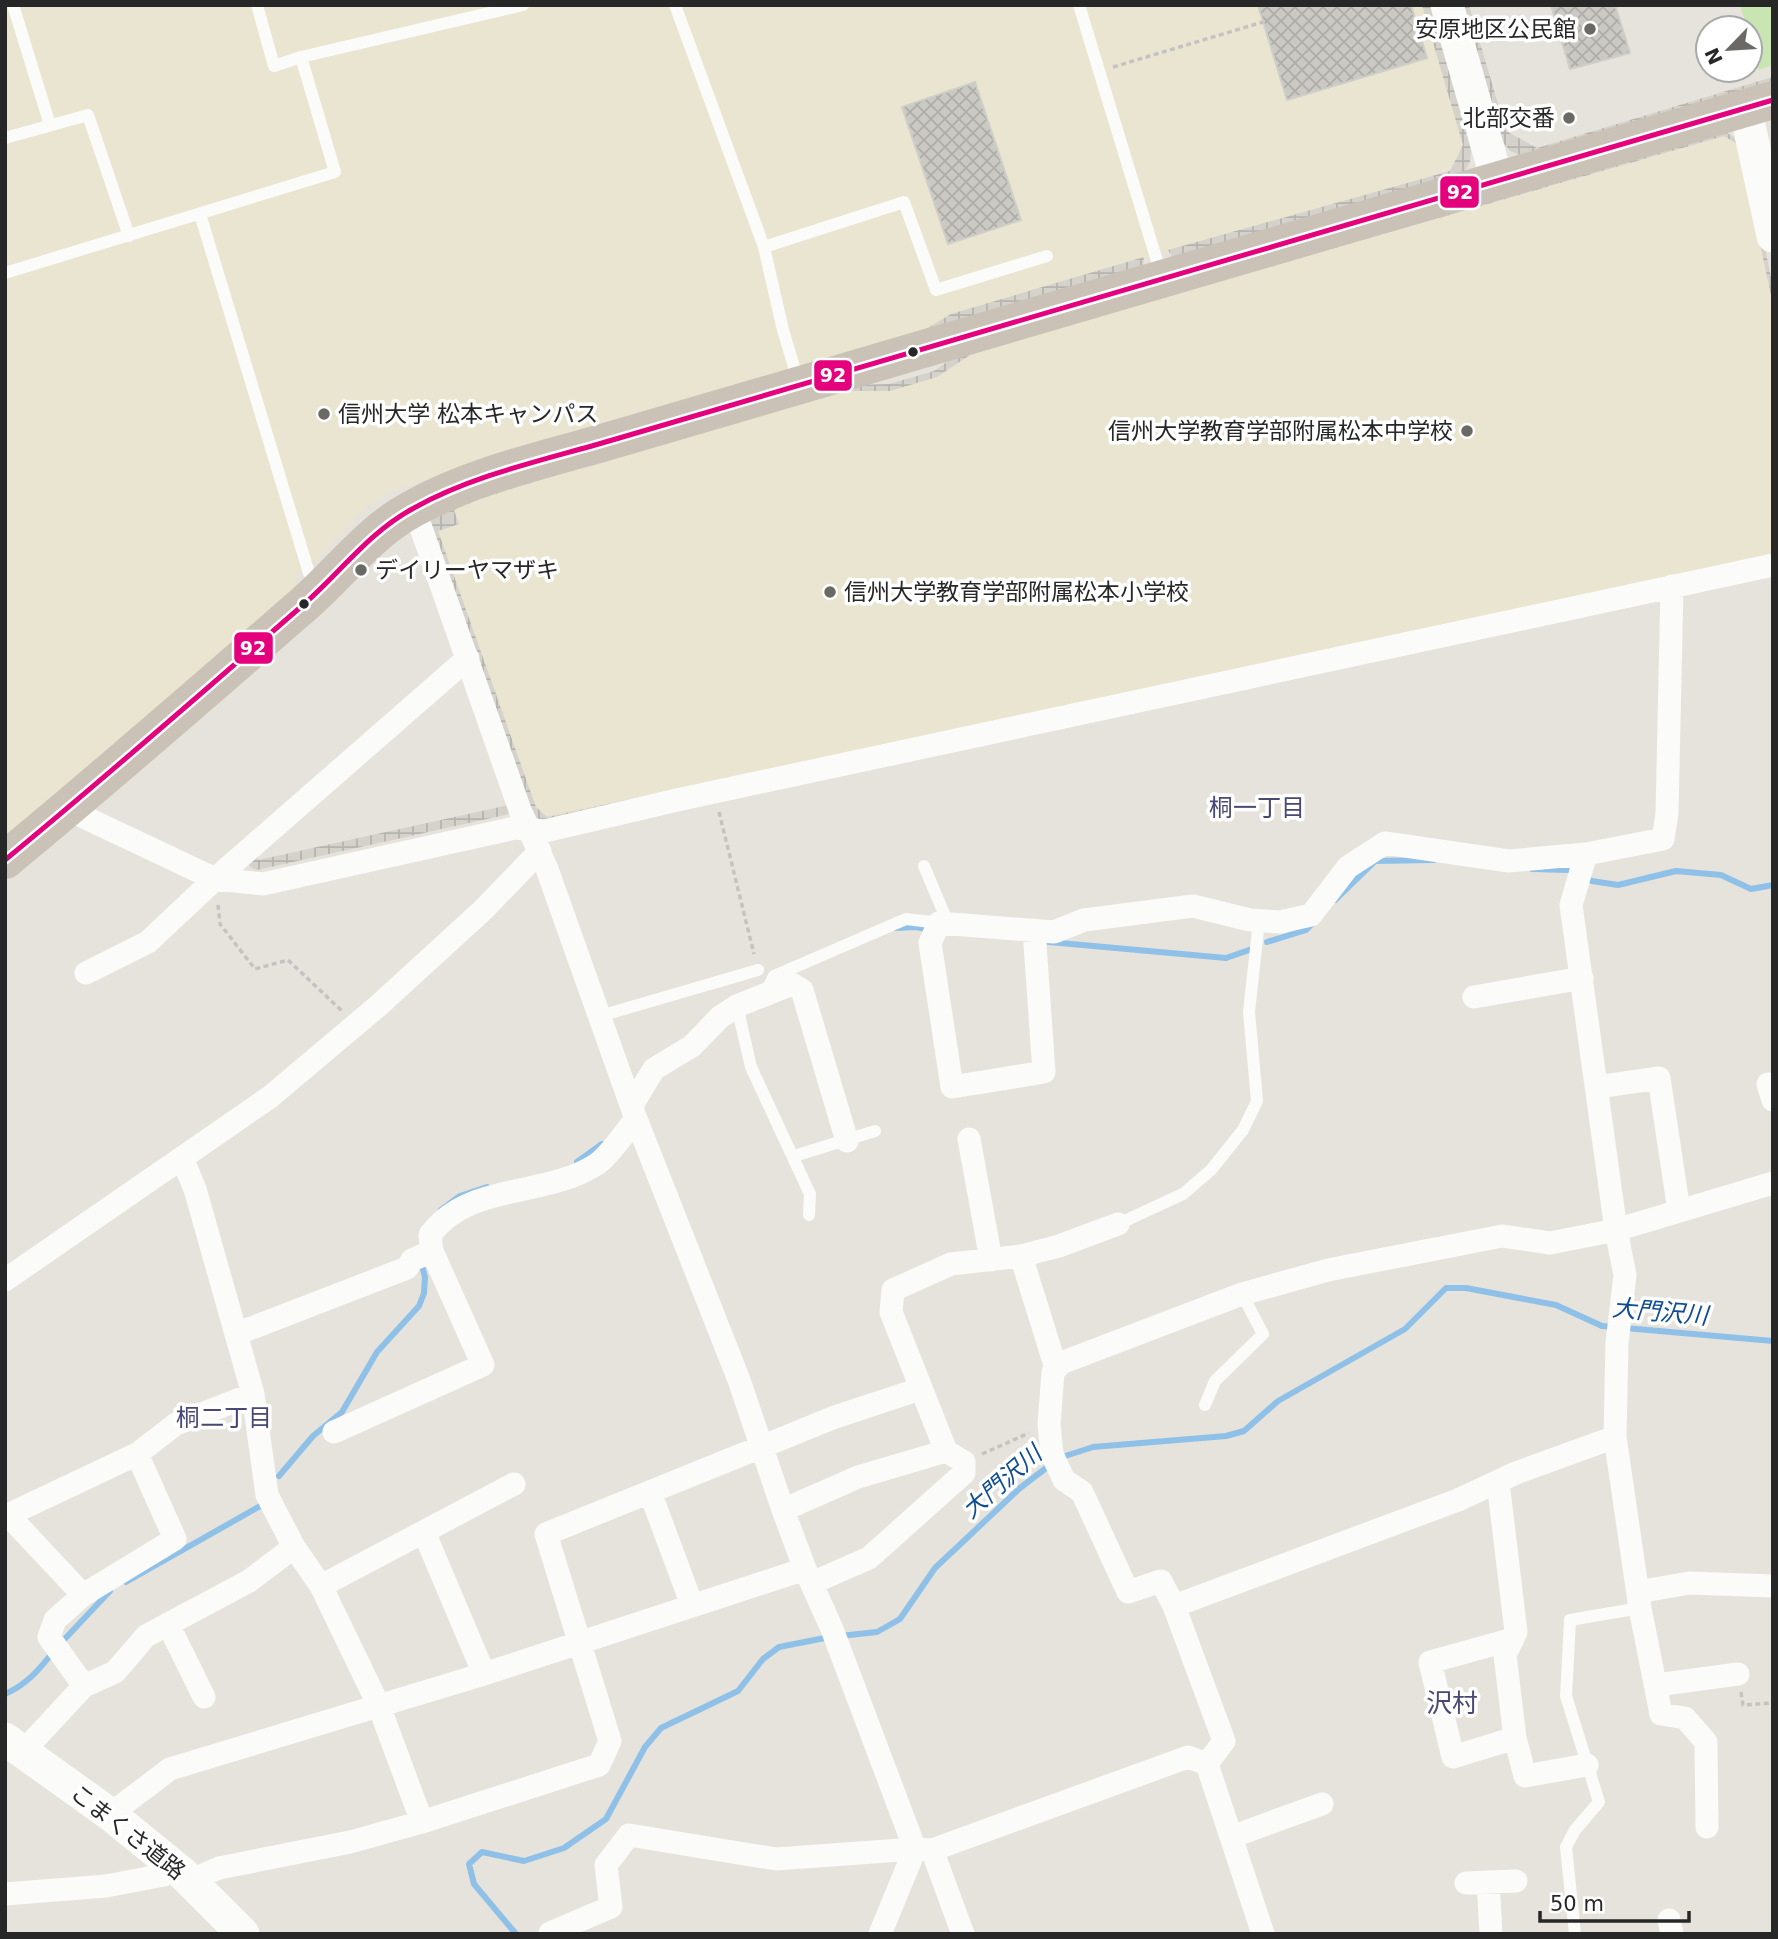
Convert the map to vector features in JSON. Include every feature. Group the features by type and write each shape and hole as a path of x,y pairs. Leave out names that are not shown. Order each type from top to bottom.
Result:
{"highway":[{"path":"5,860 321,589 375,535 414,508 498,474 1759,103"}],"street":[{"path":"1447,5 1497,180"},
{"path":"1759,103 1773,236"},
{"path":"414,508 520,810 535,841 634,1112 739,1380 760,1448 808,1576 923,1850 963,1934"},
{"path":"5,1280 270,1097 483,910 545,831 715,792 1773,565"},
{"path":"1034,930 1044,1072 952,1087 930,943 943,923 1034,930 1054,932 1084,920 1193,906 1259,921 1280,922 1311,915 1348,867 1385,843 1509,861 1586,854 1663,839 1667,814 1672,586"},
{"path":"86,973 148,942 215,879 468,658"},
{"path":"67,809 215,879 263,884 515,828 535,841"},
{"path":"1586,854 1571,905 1616,1230 1625,1275 1617,1343 1615,1437 1639,1600 1661,1714 1685,1718 1706,1742 1707,1827"},
{"path":"1474,997 1582,978"},
{"path":"334,1432 483,1365 424,1254 430,1235 439,1223 480,1199 550,1185 598,1163 634,1112 654,1069 692,1046 720,1017 737,1006 792,984 802,990 847,1140"},
{"path":"1597,1087 1659,1078 1679,1211"},
{"path":"968,1139 991,1260"},
{"path":"182,1158 195,1189 253,1394 267,1495 294,1547 321,1586 379,1706 422,1822"},
{"path":"1207,1764 1224,1741 1174,1606 1161,1581 1128,1592 1082,1492 1064,1480 1055,1462 1049,1424 1053,1372 1060,1363 1242,1294 1328,1270 1502,1236 1550,1243 1616,1230 1773,1183"},
{"path":"121,1805 170,1769 484,1674 692,1605 869,1558 964,1474 920,1389 891,1312 893,1290 951,1264 1021,1256 1059,1246 1118,1224"},
{"path":"236,1334 407,1268 412,1260 424,1254"},
{"path":"1021,1256 1056,1368"},
{"path":"5,1894 179,1879 205,1874 219,1868 350,1842 422,1822 599,1765 611,1741 546,1534 835,1417 920,1389"},
{"path":"83,1595 8,1516 137,1454 176,1424 253,1394"},
{"path":"1174,1606 1458,1500 1615,1437"},
{"path":"85,1686 49,1637 55,1620 83,1595 175,1539 137,1454"},
{"path":"783,1510 858,1477 955,1456"},
{"path":"1498,1482 1516,1632 1505,1655 1515,1738 1525,1776 1587,1765"},
{"path":"321,1586 514,1484"},
{"path":"650,1492 692,1605"},
{"path":"425,1532 484,1674"},
{"path":"15,1746 31,1743 85,1686 115,1672 146,1636 249,1581 294,1547"},
{"path":"1639,1600 1689,1583 1773,1586"},
{"path":"168,1624 204,1698"},
{"path":"1513,1639 1430,1662 1453,1757 1515,1738"},
{"path":"1656,1685 1738,1674"},
{"name":"こまくさ道路","path":"15,1746 111,1815 243,1934"},
{"path":"550,1933 611,1907 606,1865 629,1835 776,1859 923,1850 1188,1757 1207,1764"},
{"path":"1207,1764 1264,1934"},
{"path":"1231,1837 1322,1804"},
{"path":"880,1934 923,1850"},
{"path":"1491,1934 1477,1882 1516,1881"}],"lane":[{"path":"13,5 50,125"},
{"path":"257,5 274,66 301,57 523,5"},
{"path":"675,5 764,247 799,386"},
{"path":"1079,5 1162,278"},
{"path":"5,273 335,172 301,57"},
{"path":"5,138 88,115 129,236"},
{"path":"764,247 904,202 936,290 1047,256"},
{"path":"200,214 309,573 321,589"},
{"path":"765,995 774,976 906,919 943,923 924,866"},
{"path":"1118,1224 1183,1194 1212,1170 1243,1130 1257,1101 1250,1012 1259,921"},
{"path":"600,1016 758,970"},
{"path":"737,1006 751,1067 810,1194 809,1215"},
{"path":"793,1156 875,1131"},
{"path":"1205,1405 1215,1381 1263,1334 1242,1294"},
{"path":"1575,1934 1566,1847 1575,1830 1599,1802 1566,1696 1570,1620 1639,1600"}],"path":[{"path":"1101,71 1263,22"},
{"path":"715,792 758,970"},
{"path":"215,879 220,924 255,969 288,960 356,1024"},
{"path":"955,1456 1049,1424"},
{"path":"1738,1674 1743,1705 1773,1703"}],"shaded area":[{"name":"信州大学 松本キャンパス","path":"5,5 1422,5 1463,145 1450,171 951,314 921,332 514,451 393,491 366,506 315,561 295,575 297,577 292,598 5,845"},
{"path":"1422,5 1430,5 1469,135 1470,162 1464,173 1172,257 1168,250 1450,171 1463,145"},
{"path":"1461,5 1469,5 1506,131 1537,148 1750,84 1764,84 1764,80 1773,77 1773,84 1520,155 1510,151 1501,140"},
{"path":"1725,132 1743,142 1773,287 1773,305 1739,145 1724,136 976,351 937,377 890,391 837,391 527,484 454,510 459,524 438,531 536,807 547,817 1773,555 1773,559 542,822 527,808 428,521 472,499 520,483 847,385 889,384 934,371 961,352"},
{"path":"1724,136 1739,145 1773,305 1773,555 546,817 536,808 438,531 458,524 454,510 527,484 837,391 854,392 937,377 976,351"},
{"path":"1144,257 1143,265 921,332 951,314"},
{"path":"509,805 510,813 505,815 257,870 250,867 248,861 256,851 258,860"}],"green space":[{"path":"1740,5 1773,5 1773,65 1764,68 1764,14 1743,14"}],"building":[{"path":"1258,5 1411,5 1427,58 1287,100"},
{"name":"安原地区公民館","path":"1551,5 1615,5 1630,53 1570,69"},
{"path":"975,82 1021,220 948,244 902,107"}],"waterway":[{"path":"1335,900 1375,861 1434,860"},
{"path":"1532,869 1569,870"},
{"path":"1584,877 1618,885 1676,871 1721,875 1751,889 1773,885"},
{"path":"1267,942 1306,930 1313,923"},
{"path":"896,928 928,929"},
{"path":"1049,942 1226,958 1252,949"},
{"path":"577,1162 602,1144"},
{"path":"441,1210 460,1196 487,1187"},
{"path":"279,1476 313,1436 342,1412 377,1352 419,1306 424,1293 425,1277 421,1262"},
{"name":"大門沢川","path":"1059,1458 1093,1447 1226,1436 1244,1431 1278,1401 1405,1329 1446,1288 1466,1288 1556,1305 1602,1326 1614,1327"},
{"name":"大門沢川","path":"1625,1328 1773,1341"},
{"name":"大門沢川","path":"840,1636 877,1632 900,1619 935,1568 1020,1488 1050,1465"},
{"path":"126,1582 262,1505"},
{"path":"60,1644 110,1591"},
{"name":"大門沢川","path":"516,1934 474,1884 469,1864 482,1852 524,1861 564,1848 606,1819 645,1747 661,1728 738,1691 763,1659 779,1647 830,1637"},
{"path":"5,1694 32,1676 53,1652"}],"transit line":[{"name":"92","path":"5,860 303,605 383,528 414,508 460,486 534,462 1773,100"}],"place":[{"name":"安原地区公民館","path":"1590,29"},
{"name":"北部交番","path":"1569,118"},
{"name":"信州大学 松本キャンパス","path":"324,414"},
{"name":"信州大学教育学部附属松本中学校","path":"1467,431"},
{"name":"デイリーヤマザキ","path":"361,570"},
{"name":"信州大学教育学部附属松本小学校","path":"830,592"}],"district":[{"name":"桐一丁目","path":"1257,808"},
{"name":"桐二丁目","path":"224,1418"},
{"name":"沢村","path":"1452,1703"}]}
